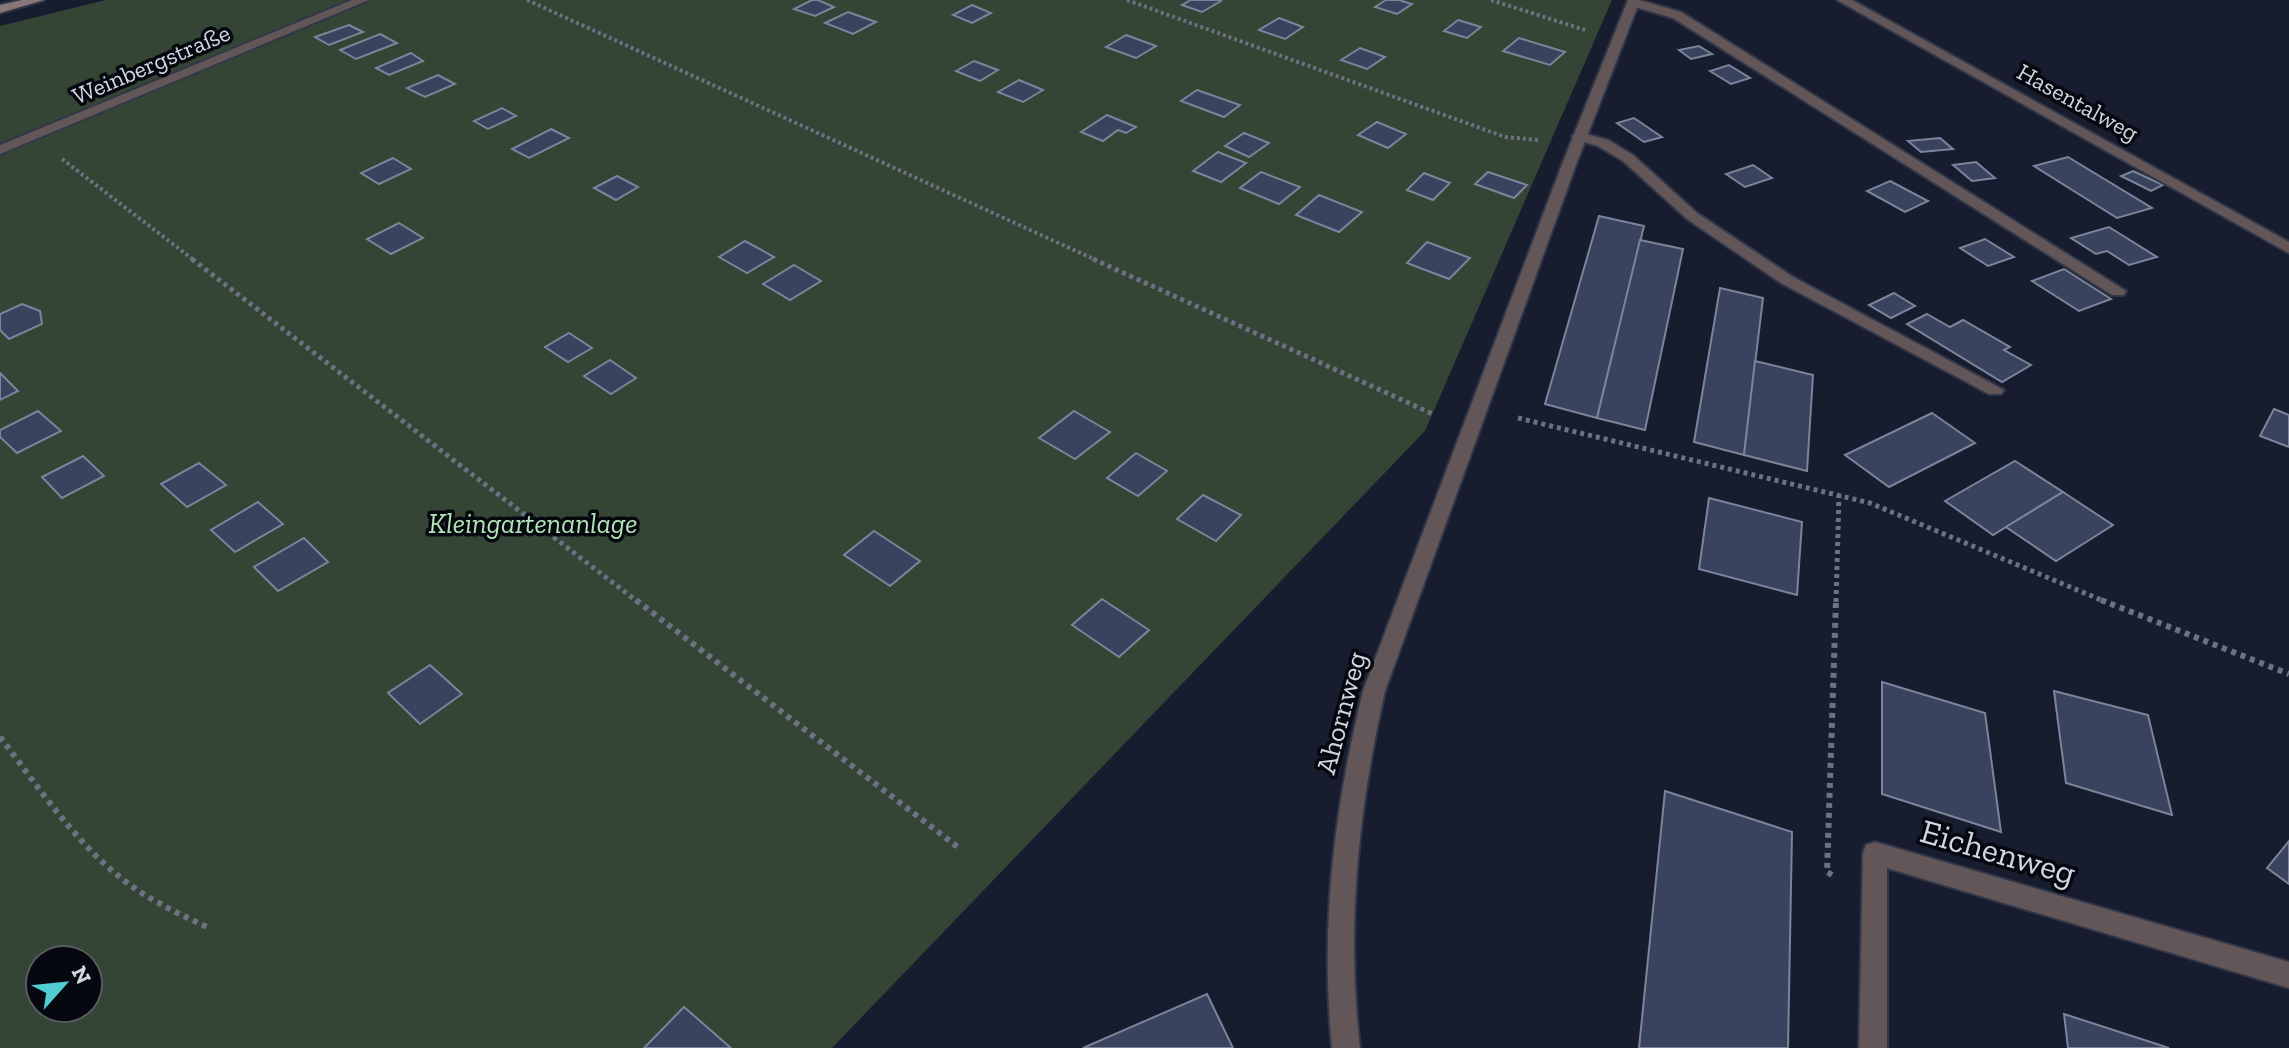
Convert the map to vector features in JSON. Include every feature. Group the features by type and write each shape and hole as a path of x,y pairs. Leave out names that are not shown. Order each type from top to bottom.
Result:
{"main road":[{"path":"0,9 38,0"}],"street":[{"name":"Weinbergstraße","path":"0,150 363,0"},
{"name":"Hasentalweg","path":"1843,0 2289,248"},
{"path":"1477,419 1617,37 1634,1 1677,15 2118,291"},
{"path":"1578,142 1603,143 1628,158 1692,216 1787,280 1995,390"},
{"name":"Ahornweg","path":"1346,1048 1337,931 1342,849 1352,780 1374,691 1477,419"},
{"name":"Eichenweg","path":"1873,1048 1875,853 2289,975"}],"path":[{"path":"527,0 1413,406 1870,503 2209,645 2289,674"},
{"path":"1127,0 1505,137 1578,142"},
{"path":"1491,0 1617,37"},
{"path":"33,137 959,848"},
{"path":"1839,495 1827,872 1874,903"},
{"path":"0,737 79,836 113,872 157,902 207,927"}],"green space":[{"name":"Kleingartenanlage","path":"106,0 1612,0 1425,431 832,1048 0,1048 0,26"}],"building":[{"path":"812,0 834,7 815,16 794,9"},
{"path":"1191,0 1221,1 1202,12 1182,5"},
{"path":"1386,0 1412,4 1397,14 1375,7"},
{"path":"972,5 991,13 972,23 953,15"},
{"path":"848,12 876,22 853,34 825,23"},
{"path":"1279,18 1303,27 1285,39 1259,30"},
{"path":"1458,20 1481,27 1467,38 1444,31"},
{"path":"349,25 363,32 329,45 315,37"},
{"path":"380,34 397,43 356,59 340,50"},
{"path":"1126,35 1156,46 1136,58 1106,47"},
{"path":"1519,38 1565,52 1550,65 1503,51"},
{"path":"1699,46 1712,54 1691,59 1679,50"},
{"path":"1360,48 1385,57 1367,69 1341,60"},
{"path":"411,53 423,61 389,75 376,68"},
{"path":"974,61 998,70 980,81 956,71"},
{"path":"1729,65 1750,78 1731,84 1710,71"},
{"path":"438,75 455,84 425,97 407,88"},
{"path":"1019,80 1043,90 1023,102 998,92"},
{"path":"1197,90 1240,105 1224,117 1181,101"},
{"path":"502,108 516,116 488,129 474,121"},
{"path":"1107,115 1136,127 1126,133 1118,130 1103,141 1081,132"},
{"path":"1634,118 1662,137 1644,142 1617,123"},
{"path":"1377,122 1406,134 1388,148 1358,135"},
{"path":"551,129 569,138 529,158 512,149"},
{"path":"1244,133 1269,143 1249,157 1225,146"},
{"path":"1940,138 1953,149 1921,152 1908,141"},
{"path":"1218,152 1246,163 1221,182 1193,171"},
{"path":"2068,157 2152,208 2117,218 2034,166"},
{"path":"393,158 411,169 379,184 361,173"},
{"path":"1976,162 1995,178 1972,181 1953,165"},
{"path":"1753,165 1772,178 1745,187 1726,174"},
{"path":"2133,171 2163,185 2151,191 2121,176"},
{"path":"1261,172 1300,187 1279,204 1240,188"},
{"path":"1488,172 1527,185 1514,198 1475,184"},
{"path":"1424,173 1450,183 1433,200 1407,190"},
{"path":"617,176 638,187 616,200 594,188"},
{"path":"1890,181 1928,201 1905,212 1867,191"},
{"path":"1319,195 1362,212 1339,232 1296,215"},
{"path":"1599,216 1644,226 1597,418 1545,404"},
{"path":"399,223 423,238 391,254 367,239"},
{"path":"2109,227 2157,257 2129,265 2107,251 2096,254 2071,238"},
{"path":"1985,239 2014,257 1988,266 1960,248"},
{"path":"1640,240 1683,249 1645,430 1597,418"},
{"path":"745,241 774,257 747,273 719,257"},
{"path":"1427,242 1470,258 1449,279 1407,263"},
{"path":"794,265 821,281 790,300 763,284"},
{"path":"2064,269 2111,299 2079,311 2032,281"},
{"path":"1720,288 1763,298 1744,455 1694,442"},
{"path":"1894,293 1915,306 1891,318 1869,305"},
{"path":"22,304 40,311 42,324 9,339 0,330 0,314"},
{"path":"1927,314 1950,327 1963,320 2010,347 2004,350 2031,365 2002,382 1907,324"},
{"path":"569,333 592,348 568,362 545,347"},
{"path":"610,360 636,378 611,394 584,376"},
{"path":"1755,361 1813,375 1807,471 1744,455"},
{"path":"0,373 18,391 0,400"},
{"path":"2274,409 2289,415 2289,447 2260,436"},
{"path":"38,411 61,431 17,453 0,437 0,430"},
{"path":"1074,411 1110,432 1075,459 1039,438"},
{"path":"1932,413 1975,443 1889,487 1845,455"},
{"path":"1136,453 1167,471 1138,496 1107,478"},
{"path":"83,456 104,476 62,498 42,477"},
{"path":"2015,461 2063,492 1993,535 1945,501"},
{"path":"199,463 226,485 187,507 161,484"},
{"path":"2063,492 2113,525 2056,561 2006,527"},
{"path":"1203,495 1241,515 1216,541 1177,519"},
{"path":"1709,498 1802,522 1797,595 1699,569"},
{"path":"258,502 283,524 235,552 211,530"},
{"path":"874,531 920,561 890,586 844,555"},
{"path":"304,538 328,562 278,591 254,567"},
{"path":"1102,599 1149,630 1119,657 1072,625"},
{"path":"430,665 462,694 420,724 388,693"},
{"path":"1882,682 1985,713 2001,832 1882,794"},
{"path":"2054,691 2148,715 2172,815 2066,783"},
{"path":"1665,791 1792,832 1788,1048 1639,1048"},
{"path":"2289,841 2289,884 2267,868"},
{"path":"1207,994 1233,1048 1083,1048"},
{"path":"684,1007 731,1048 644,1048"},
{"path":"2064,1014 2169,1048 2068,1048"}]}
